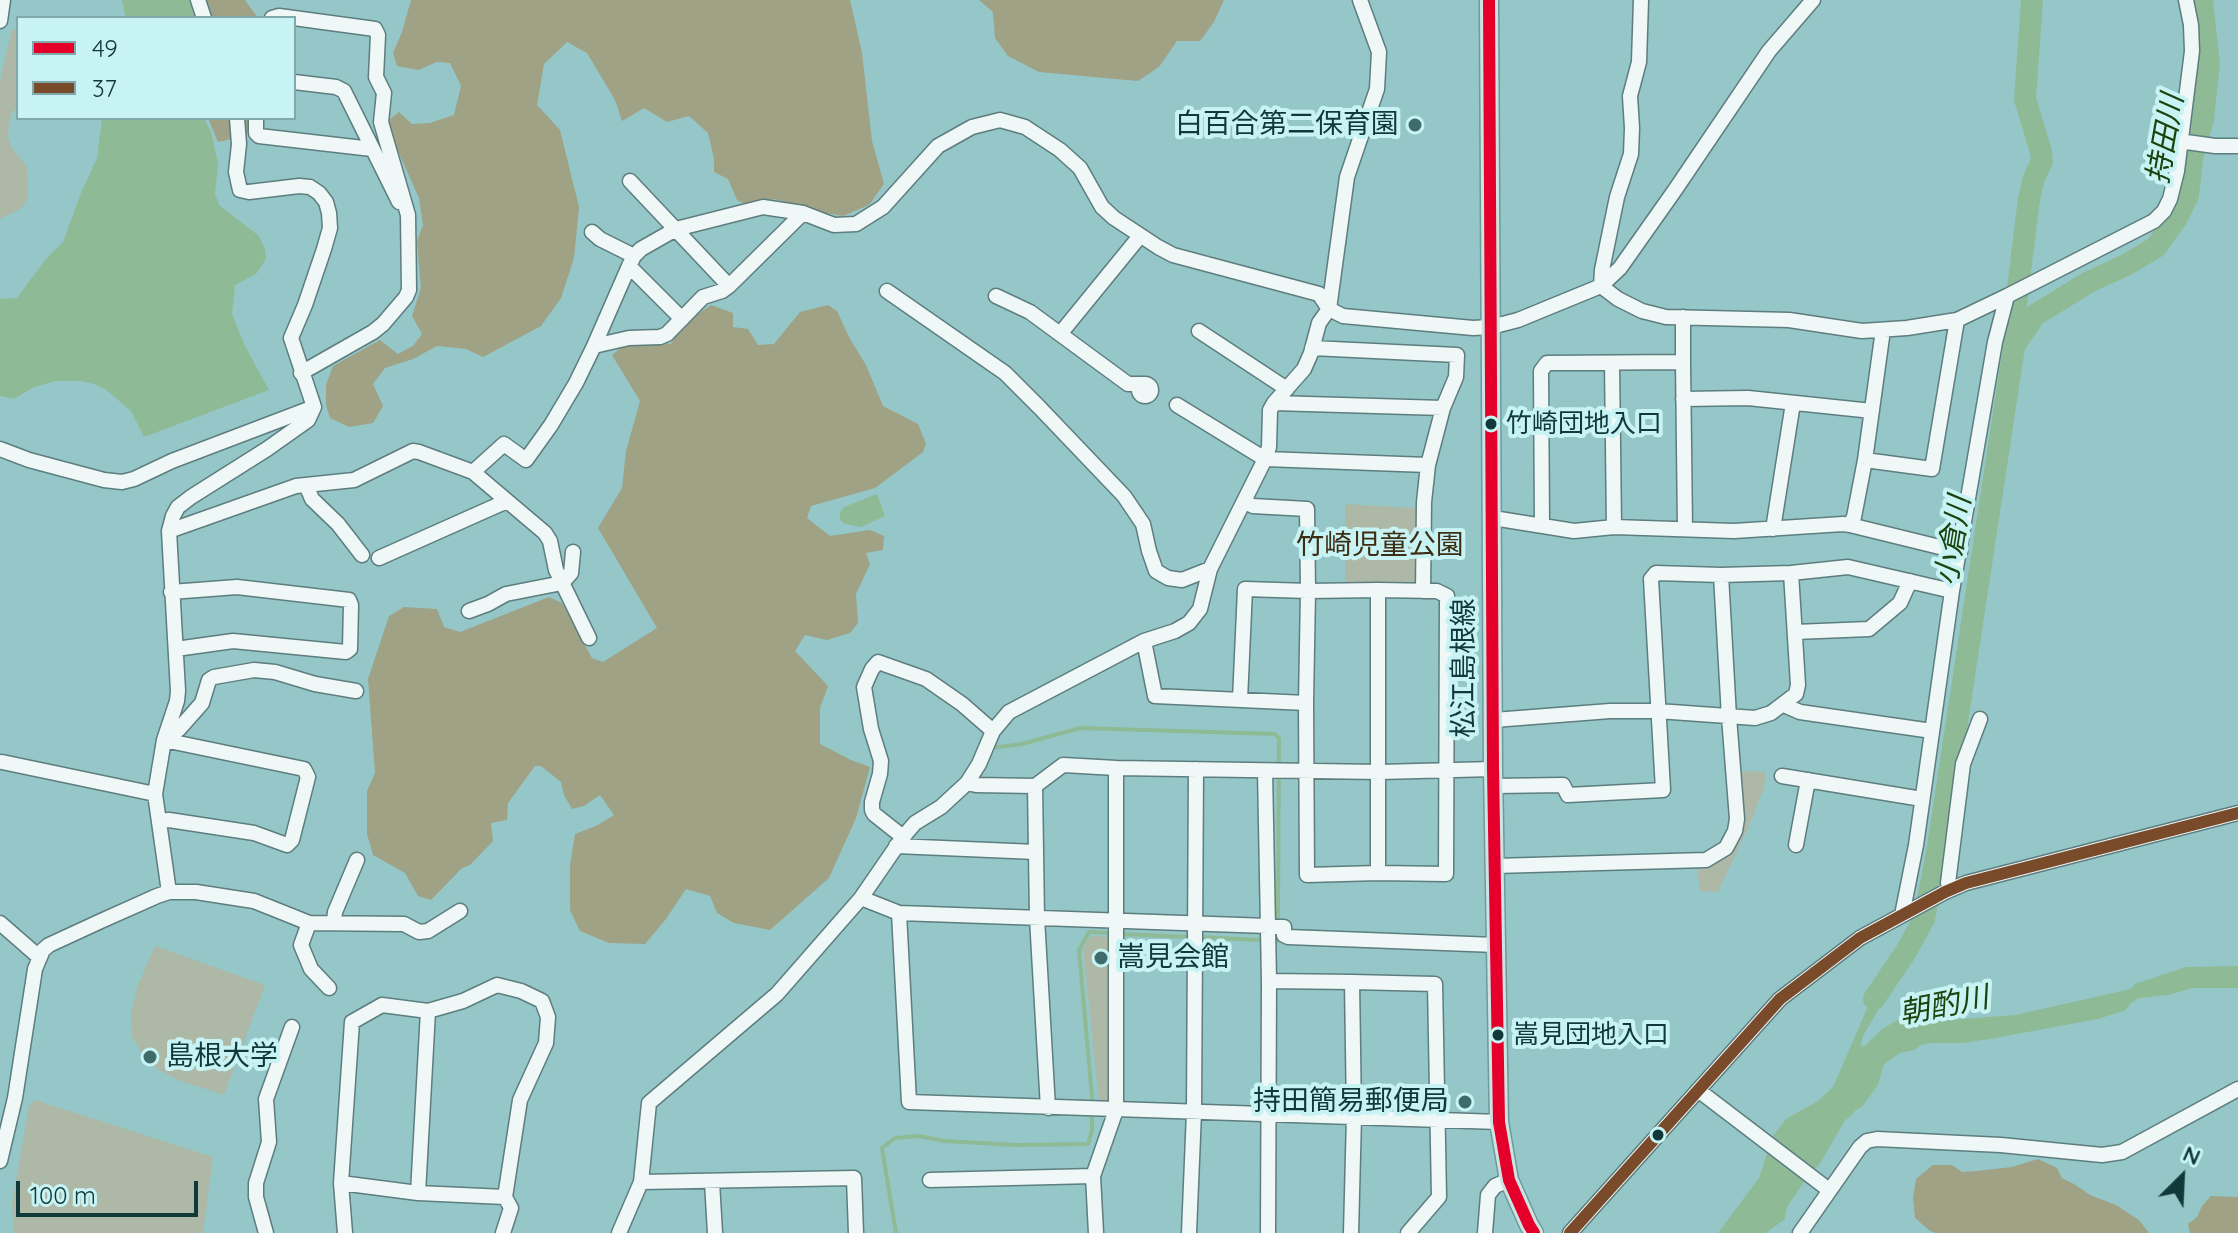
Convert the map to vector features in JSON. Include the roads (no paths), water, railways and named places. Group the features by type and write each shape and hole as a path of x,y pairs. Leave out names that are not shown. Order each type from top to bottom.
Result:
{"main road":[{"name":"松江島根線","path":"1489,0 1499,1122 1509,1180 1534,1233"}],"street":[{"path":"0,21 3,0"},
{"path":"619,1233 641,1182 649,1103 777,994 861,898 899,841 915,823 941,807 967,783 993,731 1009,712 1144,641 1175,631 1189,623 1200,609 1210,569 1265,459 1269,447 1269,416 1274,403 1304,369 1319,323 1329,309 1347,177 1377,89 1379,52 1360,0"},
{"path":"1601,286 1617,197 1631,154 1630,96 1639,62 1641,0"},
{"path":"473,472 504,444 526,460 551,425 594,346 631,261 641,249 676,229 763,207 803,213 834,225 856,224 883,207 938,146 972,127 1000,120 1025,127 1072,160 1087,177 1107,212 1158,247 1186,259 1319,294 1329,309 1343,316 1473,328 1518,320 1601,286 1620,268 1769,51 1813,0"},
{"path":"1601,286 1642,311 1666,317 1789,320 1862,331 1957,320 2009,295 2154,221 2164,211 2177,171 2192,51 2186,0"},
{"path":"296,18 375,29 378,35 376,77 384,93 381,122 408,215 409,290 406,297 373,332 301,373"},
{"path":"296,82 336,87 344,91 393,193 408,215"},
{"path":"169,892 155,794 164,740 177,701 169,531 178,507 308,420 314,407 291,338 330,228 326,202 310,187 240,190 236,172 239,153 237,120"},
{"path":"256,120 259,136 372,149"},
{"path":"2182,142 2238,146"},
{"path":"630,181 729,286"},
{"path":"594,346 667,334 703,297 729,286 803,213"},
{"path":"592,232 631,261 682,319"},
{"path":"1060,334 1140,236"},
{"path":"887,291 1005,373 1060,429 1124,496 1143,524 1156,571 1168,578 1182,580 1210,569"},
{"path":"1906,912 1952,591 1995,342 2009,295"},
{"path":"996,296 1030,312 1128,384 1144,384"},
{"path":"1683,317 1685,529"},
{"path":"1865,460 1932,469 1957,320"},
{"path":"1850,525 1865,460 1883,330"},
{"path":"1199,331 1287,389"},
{"path":"1312,348 1457,355 1456,377 1443,408 1428,465 1424,502 1423,591"},
{"path":"1542,524 1541,371 1547,363 1683,362"},
{"path":"1612,363 1614,527"},
{"path":"1683,399 1748,398 1872,411"},
{"path":"1274,403 1443,408"},
{"path":"1773,529 1793,403"},
{"path":"1177,405 1265,459 1428,465"},
{"path":"0,449 29,460 122,482 314,407"},
{"path":"169,531 296,486 354,480 413,451 473,472 545,533 550,541 556,570 589,638"},
{"path":"306,485 312,499 338,524 362,555"},
{"path":"379,558 507,501"},
{"path":"1240,700 1245,589 1308,591 1437,591 1447,596 1446,874 1307,875 1308,591 1307,509 1253,506 1245,502"},
{"path":"1493,518 1574,531 1614,527 1734,531 1843,524 1960,552"},
{"path":"469,611 506,594 562,583 571,573 573,552"},
{"path":"967,783 1035,786 1063,765 1265,771 1447,771 1563,785 1568,795 1663,790 1651,579 1656,573 1791,573 1848,567 1952,591"},
{"path":"1494,720 1610,711 1755,718 1771,713 1796,694 1798,685 1791,573"},
{"path":"1495,866 1706,860 1726,848 1737,819 1721,575"},
{"path":"1795,632 1869,629 1900,603 1910,581"},
{"path":"171,592 237,587 349,600 351,605 350,649 346,652 233,641 176,649"},
{"path":"1378,590 1378,873"},
{"path":"1144,641 1155,696 1306,703"},
{"path":"993,731 926,679 878,662 864,687 871,729 881,761 872,810 899,841 1036,852"},
{"path":"164,740 179,729 202,703 209,680 214,677 254,670 275,672 315,684 356,691"},
{"path":"1784,705 1800,712 1932,731"},
{"path":"1946,888 1963,764 1980,719"},
{"path":"159,821 254,833 287,845 292,840 308,777 304,769 164,740"},
{"path":"2,762 155,794"},
{"path":"1096,1233 1093,1176 1116,1110 1116,768"},
{"path":"1189,1233 1194,1112 1196,769"},
{"path":"1265,771 1271,931 1268,1233"},
{"path":"1782,776 1922,799"},
{"path":"1796,845 1808,780"},
{"path":"1035,786 1037,918 1048,1108"},
{"path":"1570,1233 1780,999 1860,938 1946,888 2238,813"},
{"path":"334,922 335,912 357,860"},
{"path":"0,1161 15,1098 35,969 39,957 49,945 169,892 196,892 254,901 309,923 404,924 419,932 428,931 460,911"},
{"path":"861,898 899,913 1037,918 1117,929 1195,932 1271,931 1284,927 1284,935 1288,937 1496,945"},
{"path":"899,913 909,1102 1499,1122"},
{"path":"0,923 39,957"},
{"path":"309,923 301,945 311,969 329,988"},
{"path":"1269,981 1435,984 1439,1197 1408,1233"},
{"path":"1351,1233 1354,1116 1352,982"},
{"path":"345,1233 341,1183 352,1022 382,1005 428,1011 463,1001 497,985 542,1001 548,1017 546,1043 520,1100 505,1197 511,1208 503,1233"},
{"path":"418,1193 428,1011"},
{"path":"266,1233 256,1197 256,1183 269,1142 266,1099 292,1027"},
{"path":"1800,1233 1826,1187 1867,1141 2001,1145 2102,1155 2122,1152 2238,1089"},
{"path":"1698,1090 1826,1187"},
{"path":"930,1180 1093,1176"},
{"path":"641,1182 854,1178 856,1233"},
{"path":"1485,1233 1488,1195 1495,1186 1509,1180"},
{"path":"712,1182 715,1233"},
{"path":"341,1183 418,1193 505,1197"}],"waterway":[{"name":"小倉川","path":"1874,999 1924,919 1937,853 2014,347 2029,199 2042,161 2025,99 2032,0"},
{"name":"持田川","path":"2014,346 2035,315 2156,247 2177,218 2188,195 2192,158 2203,119 2209,64 2202,0"},
{"path":"990,748 1022,744 1080,728 1275,734 1279,739 1278,924"},
{"path":"896,1233 882,1148 895,1138 919,1136 944,1141 1015,1145 1088,1144 1092,1131 1092,1097 1079,950 1089,932 1111,933"},
{"path":"1200,937 1278,941 1278,933"},
{"path":"1120,934 1191,937"}],"place":[{"name":"白百合第二保育園","path":"1415,125"},
{"name":"竹崎団地入口","path":"1491,424"},
{"name":"嵩見会館","path":"1101,958"},
{"name":"嵩見団地入口","path":"1498,1035"},
{"name":"島根大学","path":"150,1057"},
{"name":"持田簡易郵便局","path":"1465,1102"}],"park label":[{"name":"竹崎児童公園","path":"1380,546"}],"water label":[{"name":"朝酌川","path":"1944,1006"}]}
